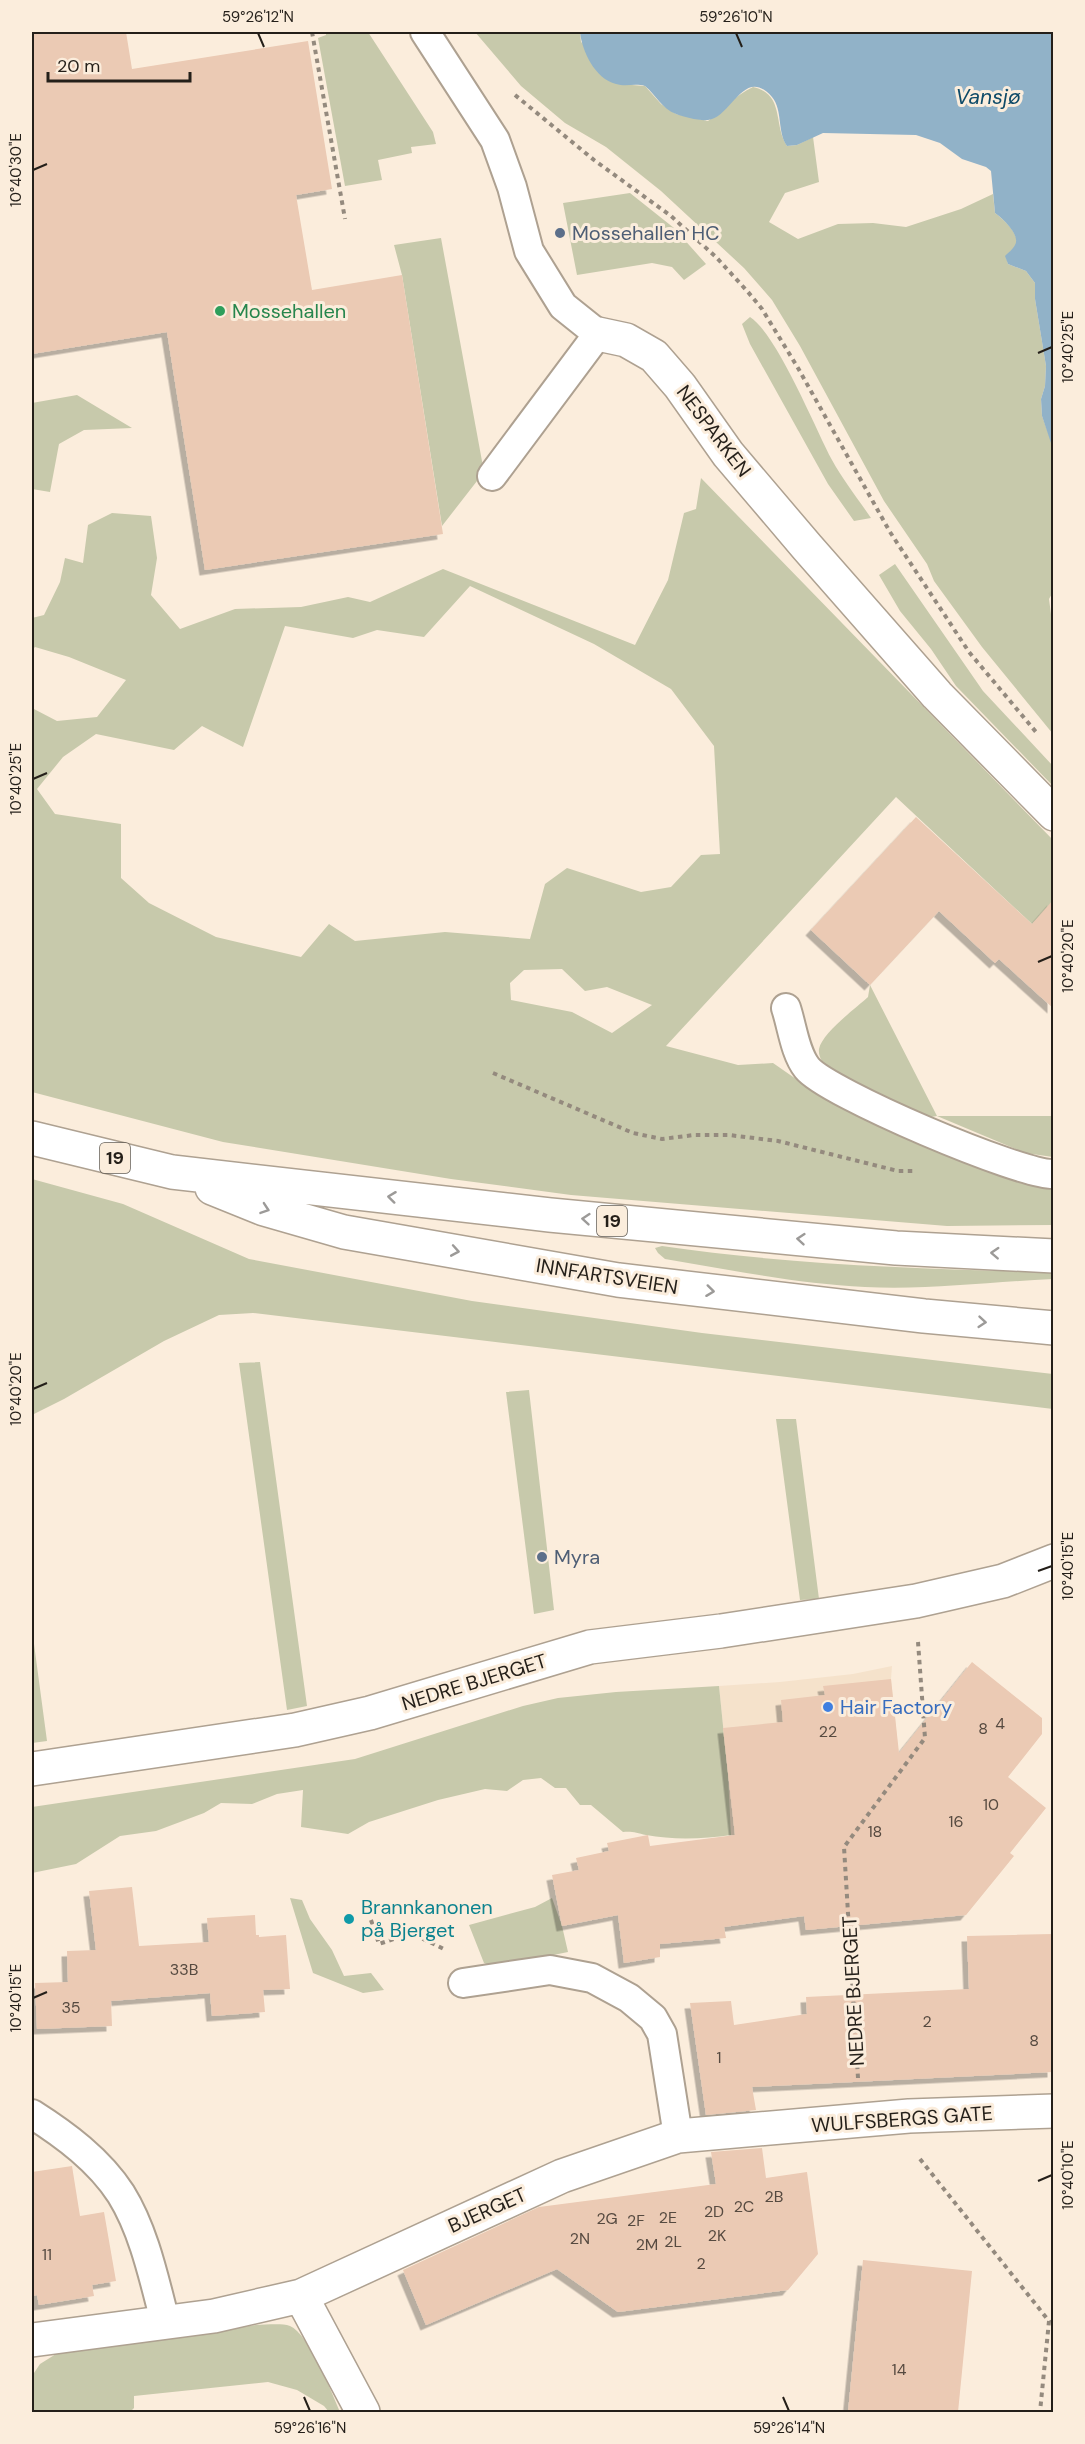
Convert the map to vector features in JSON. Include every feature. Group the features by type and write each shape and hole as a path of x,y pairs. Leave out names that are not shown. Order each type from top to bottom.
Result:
{"main road":[{"name":"NESPARKEN","path":"598,334 626,340 654,356 680,386 728,454 807,547 937,695 1053,814"},
{"name":"INNFARTSVEIEN","path":"45,1141 172,1172 562,1216 897,1248 1053,1256"},
{"name":"INNFARTSVEIEN","path":"172,1172 264,1209 344,1232 630,1282 924,1316 1053,1328"},
{"name":"NEDRE BJERGET","path":"32,1768 295,1730 370,1713 590,1647 721,1631 916,1600 1003,1581 1053,1561"},
{"name":"WULFSBERGS GATE","path":"751,2129 909,2116 1053,2111"},
{"name":"BJERGET","path":"32,2340 214,2316 301,2296 562,2176 678,2136 751,2129"},
{"path":"301,2296 363,2412"}],"lane":[{"name":"NESPARKEN","path":"425,32 495,140 512,187 529,251 563,306 598,334"},
{"path":"492,476 598,334"},
{"path":"786,1008 806,1067 818,1078 846,1094 1015,1167 1053,1174"},
{"path":"463,1983 550,1970 592,1978 629,1998 653,2018 662,2034 678,2136"},
{"path":"32,2114 62,2134 93,2160 121,2194 146,2249 165,2321"}],"path":[{"path":"312,32 345,219"},
{"path":"513,93 594,160 671,216 716,257 748,292 798,368 890,532 969,652 1039,735"},
{"path":"493,1073 633,1133 662,1139 694,1135 729,1135 778,1141 898,1171 920,1171"},
{"name":"NEDRE BJERGET","path":"862,2121 858,2089 844,1847 925,1738 916,1600"},
{"path":"371,1920 379,1944 411,1933"},
{"path":"918,2156 1049,2321 1040,2412"}],"shaded area":[{"path":"892,1666 891,1679 899,1758 796,1843 731,1835 728,1775 719,1686 853,1674"}],"green space":[{"path":"326,32 368,32 433,132 436,144 411,147 412,153 378,160 382,180 345,186 318,38 326,35"},
{"path":"475,32 580,32 581,42 632,85 645,86 661,104 676,114 708,121 747,90 753,87 763,91 774,103 787,146 797,145 813,137 819,182 785,193 769,222 798,239 838,224 873,223 906,227 961,209 993,194 995,213 1016,236 1015,246 1006,256 1008,264 1026,271 1035,283 1035,299 1046,366 1045,386 1041,399 1042,416 1054,449 1054,590 1049,599 1054,637 1053,734 982,647 934,581 927,564 884,501 800,346 772,300 744,268 661,191 606,147 565,123 521,86"},
{"path":"630,193 674,228 706,264 684,280 672,267 652,263 577,275 563,203"},
{"path":"441,238 484,472 442,526 402,275 394,245"},
{"path":"750,317 772,342 795,383 832,460 871,518 854,521 828,484 750,344 742,324"},
{"path":"77,395 132,428 84,430 59,444 50,492 32,489 32,403"},
{"path":"701,478 1053,840 1053,902 1032,924 896,797 666,1046 738,1065 773,1063 809,1088 942,1154 966,1159 1020,1183 1053,1189 1053,1225 947,1226 571,1195 451,1179 223,1142 32,1092 32,708 57,721 97,717 126,680 69,657 35,647 32,650 32,618 44,615 60,582 65,558 83,563 88,525 112,513 151,516 157,558 151,595 180,629 235,609 301,607 348,597 370,602 443,569 635,645 668,580 684,513 696,509","holes":["470,586 594,644 671,689 714,746 720,854 701,855 671,887 641,892 567,868 545,884 530,939 445,932 355,941 329,924 301,957 216,937 149,903 121,878 121,824 55,814 37,789 63,757 96,734 174,750 202,726 243,747 285,626 353,638 377,630 424,637","562,969 585,991 607,987 652,1005 612,1033 572,1012 511,1000 510,983 524,970"]},
{"path":"895,564 983,691 1053,766 1053,786 956,686 931,649 900,611 879,575"},
{"path":"870,985 937,1116 925,1118 828,1070 821,1060 819,1049 821,1043 833,1028 868,997"},
{"path":"937,1116 1053,1116 1053,1157 1025,1153"},
{"path":"32,1179 123,1204 249,1259 472,1301 702,1333 1053,1374 1053,1409 253,1313 219,1315 164,1341 32,1415"},
{"path":"662,1246 808,1262 1053,1272 1053,1279 912,1287 865,1287 815,1283 665,1259 655,1248"},
{"path":"260,1362 307,1706 287,1710 239,1363"},
{"path":"529,1390 554,1610 534,1614 506,1392"},
{"path":"776,1419 796,1419 819,1599 800,1600"},
{"path":"32,1629 47,1741 32,1743"},
{"path":"719,1686 728,1775 731,1835 677,1838 623,1832 591,1805 580,1805 566,1788 555,1788 541,1778 523,1780 507,1791 485,1789 438,1800 369,1822 348,1834 301,1827 303,1790 277,1794 252,1804 221,1803 204,1813 156,1831 120,1836 76,1864 32,1873 32,1807 355,1759 523,1706 558,1698"},
{"path":"290,1898 302,1900 310,1919 332,1950 344,1976 371,1973 384,1990 363,1993 313,1973"},
{"path":"552,1898 568,1952 494,1967 484,1963 469,1925 535,1907"},
{"path":"256,2325 286,2325 297,2331 305,2340 319,2365 340,2412 329,2412 324,2406 297,2390 268,2382 134,2396 134,2408 130,2412 32,2412 34,2373 40,2364 56,2354"}],"water":[{"name":"Vansjø","path":"580,32 1053,32 1053,449 1042,416 1041,399 1045,386 1046,366 1035,299 1035,283 1026,271 1008,264 1005,256 1016,241 1010,227 995,213 991,171 962,159 940,143 916,135 823,133 797,145 787,146 775,102 762,89 754,87 746,89 724,111 708,120 679,115 667,109 645,86 620,85 602,76 587,55"}],"building":[{"name":"Mossehallen","path":"32,32 126,32 132,69 308,41 332,189 296,195 312,290 402,275 443,534 205,570 167,332 32,354"},
{"path":"916,817 1032,924 1053,900 1053,1008 999,959 995,963 939,911 870,985 811,930"},
{"path":"972,1662 1042,1718 1042,1734 1008,1777 1046,1808 1010,1853 1014,1856 966,1915 806,1930 804,1916 724,1927 726,1938 660,1944 660,1957 624,1963 618,1915 562,1926 552,1875 579,1870 576,1858 609,1851 607,1843 648,1835 650,1846 735,1835 723,1728 783,1722 781,1700 825,1695 823,1686 891,1679 899,1753"},
{"path":"132,1887 139,1946 209,1942 207,1918 255,1915 256,1935 259,1937 286,1935 290,1989 263,1990 265,2012 212,2016 210,1993 111,2001 112,2026 37,2029 35,1983 68,1982 67,1951 96,1950 89,1891"},
{"path":"1053,1934 1053,2072 752,2087 756,2110 706,2115 690,2003 731,2001 734,2025 807,2014 806,1997 969,1989 967,1936"},
{"path":"762,2148 766,2178 807,2172 818,2254 788,2290 618,2312 557,2269 426,2325 403,2270 539,2207 716,2184 711,2152"},
{"path":"72,2166 80,2216 104,2212 116,2281 92,2285 94,2296 39,2305 37,2295 32,2296 32,2172"},
{"path":"863,2260 972,2271 958,2412 848,2412"}],"place":[{"name":"Mossehallen HC","path":"560,233"},
{"name":"Mossehallen","path":"220,311"},
{"name":"Myra","path":"542,1557"},
{"name":"Hair Factory","path":"828,1707"},
{"name":"Brannkanonen på Bjerget","path":"349,1919"}]}
